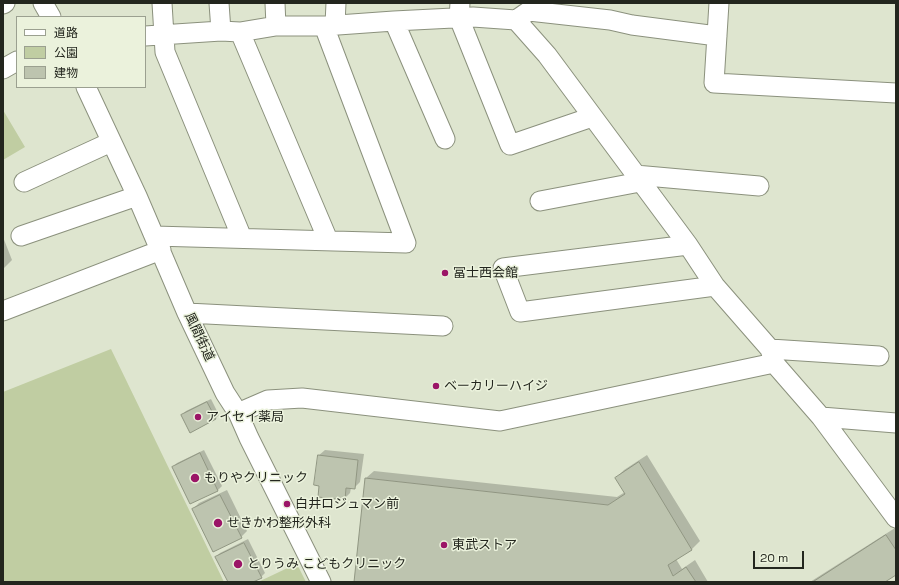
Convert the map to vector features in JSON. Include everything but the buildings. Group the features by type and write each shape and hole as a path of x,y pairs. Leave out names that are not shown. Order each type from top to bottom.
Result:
{"street":[{"path":"43,3 50,16"},
{"path":"162,3 154,36 165,52 242,238"},
{"path":"219,3 221,31"},
{"path":"275,3 276,26"},
{"path":"3,310 157,243 242,238 406,243 329,25 336,3"},
{"path":"719,3 714,83 896,93"},
{"path":"154,36 221,31 240,32 276,26 329,25 394,21 459,11 473,17 516,20 529,11 610,20 632,25 717,36"},
{"path":"459,11 510,145 592,117"},
{"path":"516,20 546,55 688,245 715,286 821,417 896,518"},
{"path":"394,21 445,139"},
{"path":"240,32 328,240"},
{"path":"3,69 16,62"},
{"name":"風間街道","path":"86,88 137,196 225,393 238,413 248,438 322,582"},
{"path":"24,182 111,142"},
{"path":"540,201 638,179 759,186"},
{"path":"21,236 137,196"},
{"path":"688,245 503,268 520,312 715,286"},
{"path":"188,313 443,326"},
{"path":"238,413 268,400 302,398 500,421 772,356 879,356"},
{"path":"821,417 896,423"}],"green space":[{"path":"3,110 25,147 3,160"},
{"path":"111,349 224,582 3,582 3,392"},
{"path":"296,564 306,582 258,582"}],"place":[{"name":"冨士西会館","path":"445,273"},
{"name":"ベーカリーハイジ","path":"436,386"},
{"name":"アイセイ薬局","path":"198,417"},
{"name":"もりやクリニック","path":"195,478"},
{"name":"白井ロジュマン前","path":"287,504"},
{"name":"せきかわ整形外科","path":"218,523"},
{"name":"東武ストア","path":"444,545"},
{"name":"とりうみ こどもクリニック","path":"238,564"}]}
